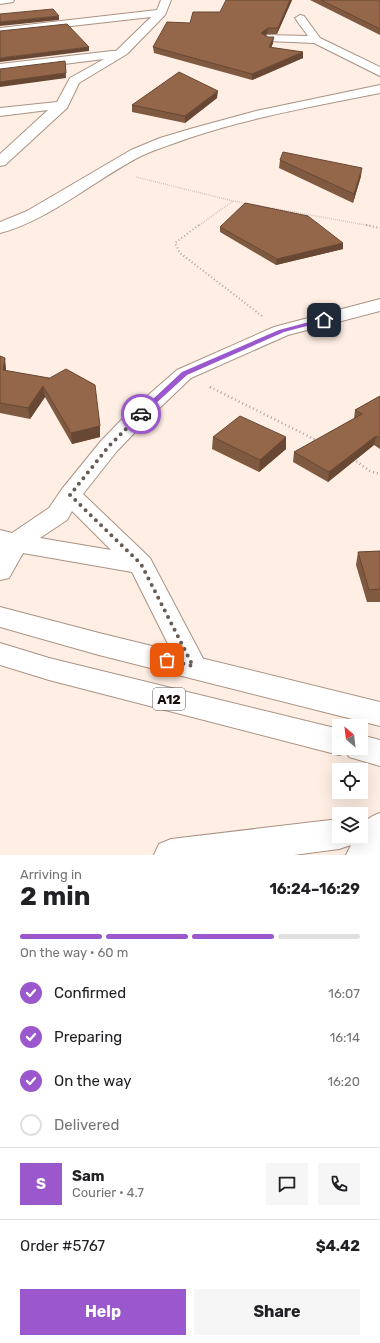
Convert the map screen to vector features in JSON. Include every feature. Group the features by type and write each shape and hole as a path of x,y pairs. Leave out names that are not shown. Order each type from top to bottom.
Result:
{"street":[{"path":"0,1 9,0"},
{"path":"0,162 62,104 74,81 123,52 161,13 166,0"},
{"path":"0,31 161,13"},
{"path":"300,18 316,40"},
{"path":"268,38 316,40 380,72"},
{"path":"0,68 123,52"},
{"path":"0,228 33,214 136,153 200,130 265,113 380,89"},
{"path":"0,112 62,104"},
{"path":"0,571 8,541 58,514 70,495 109,446 138,416 184,374 282,331 380,305"},
{"path":"70,495 141,564 193,666"},
{"path":"8,541 141,564"},
{"path":"0,617 100,644 193,666 380,714"},
{"name":"A12","path":"0,654 49,670 332,740"},
{"path":"368,750 380,754"},
{"path":"368,830 380,829"},
{"path":"364,855 380,829"},
{"path":"171,855 332,835"}],"path":[{"path":"107,170 233,201 380,228"},
{"path":"233,201 174,243 180,253 192,264 282,331"},
{"path":"184,374 324,444"},
{"path":"352,458 370,470 380,474"}],"building":[{"path":"226,0 290,0 278,28 268,28 261,33 268,37 274,37 269,47 303,52 252,74 153,47 167,22 190,23 193,12 220,12"},
{"path":"321,0 380,0 380,29"},
{"path":"53,9 59,16 0,22 0,14"},
{"path":"67,24 89,47 0,58 0,31"},
{"path":"65,61 66,73 0,82 0,69"},
{"path":"179,72 218,91 185,116 132,105"},
{"path":"283,152 362,168 354,194 280,160"},
{"path":"245,203 308,216 343,243 277,259 220,227"},
{"path":"0,356 5,358 3,370 49,378 48,379 66,369 95,385 100,426 71,433 43,386 28,408 0,403"},
{"path":"380,396 380,438 376,436 329,472 294,452 362,414 355,410"},
{"path":"240,416 286,437 260,460 213,437"},
{"path":"380,551 380,589 369,590 358,552"}],"way so far":[{"path":"141,414 109,446 70,495 141,564 193,666 167,660"}],"route":[{"path":"141,414 184,374 282,331 324,320"}]}
